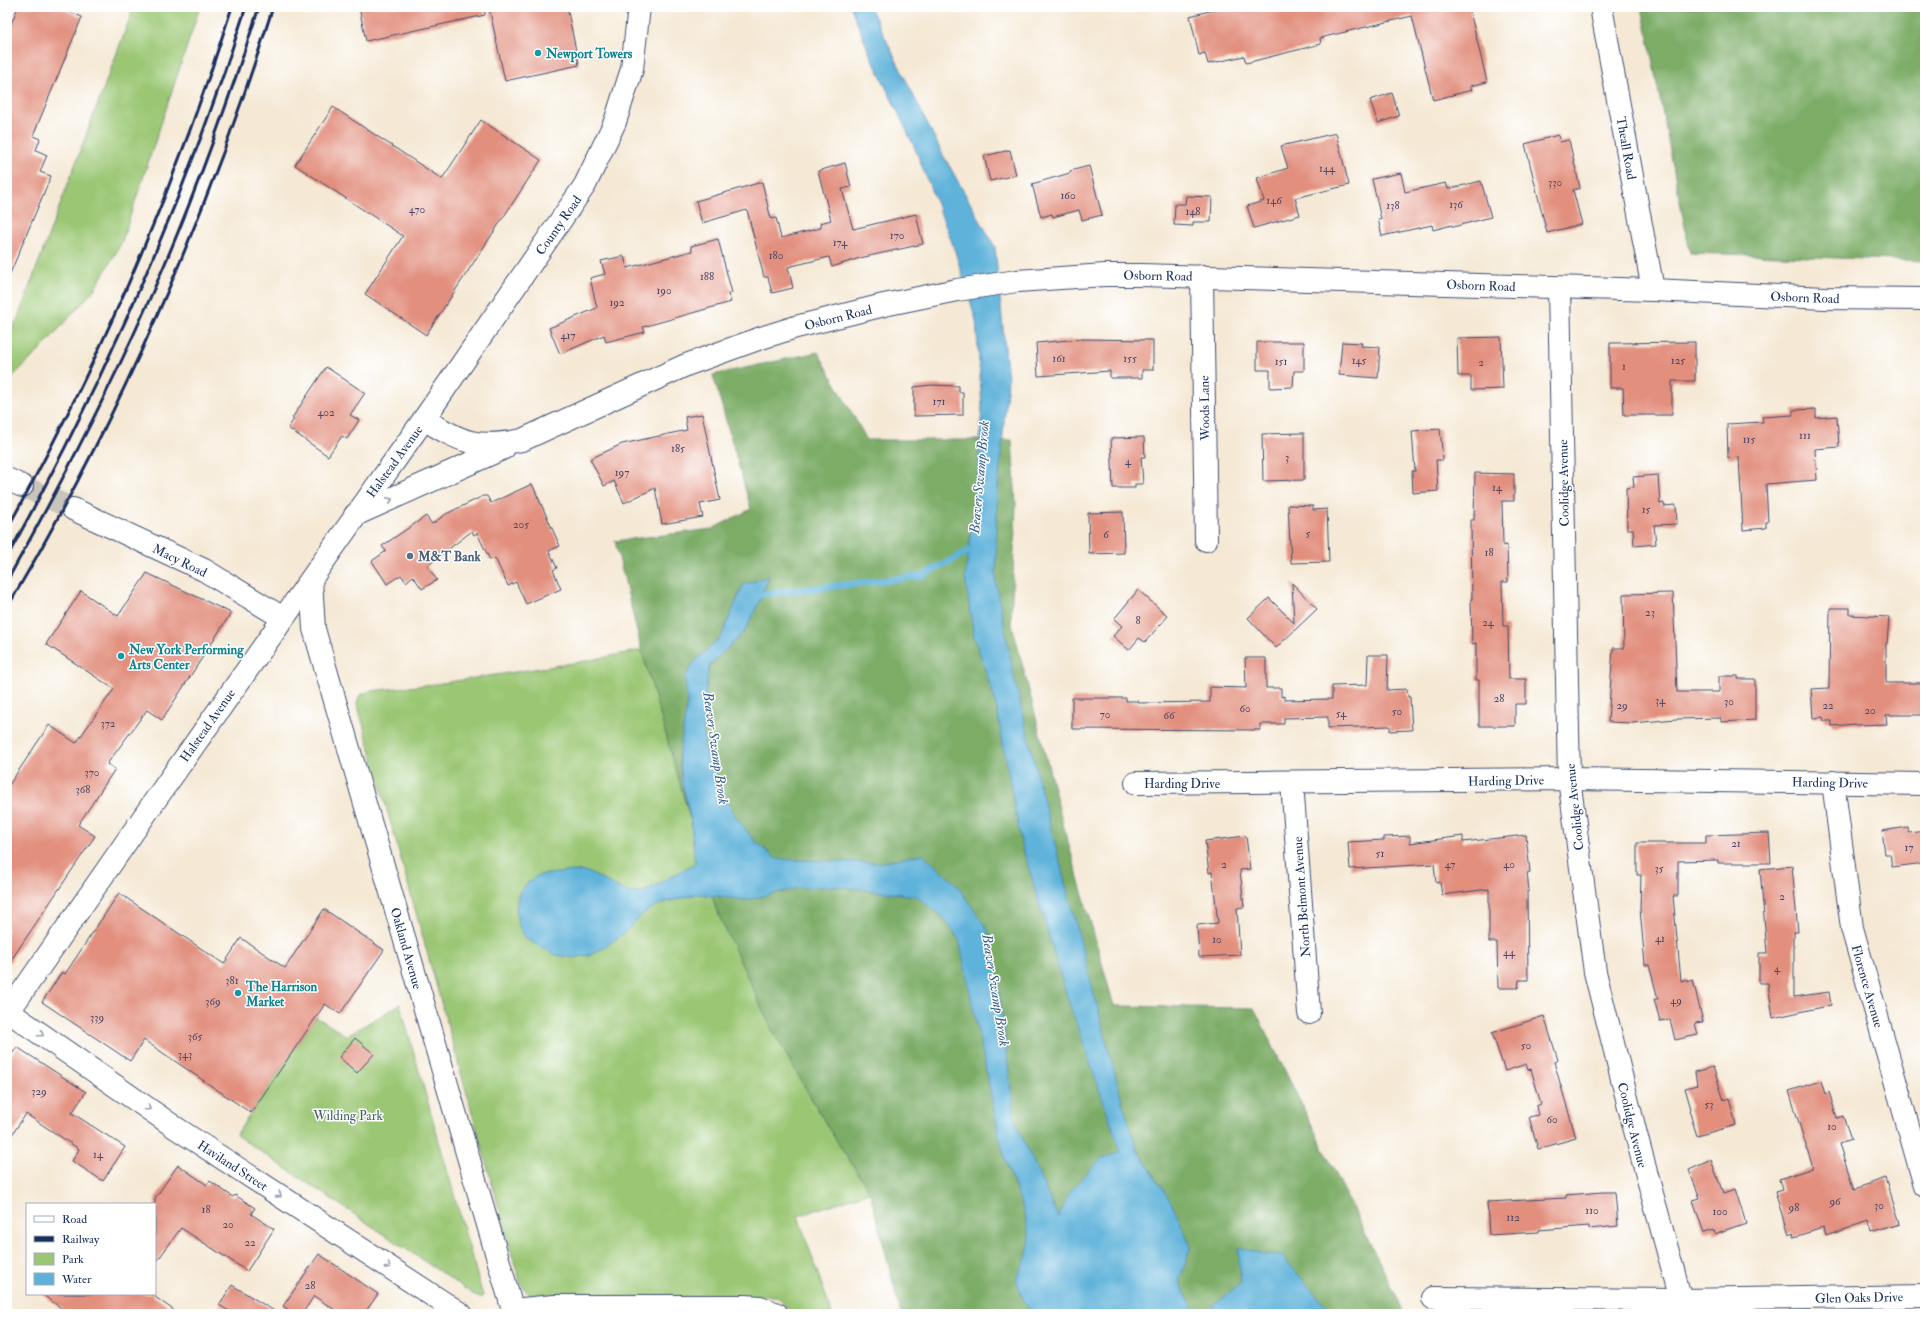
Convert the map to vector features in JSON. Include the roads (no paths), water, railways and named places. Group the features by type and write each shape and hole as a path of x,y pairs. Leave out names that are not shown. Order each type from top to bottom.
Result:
{"street":[{"name":"County Road","path":"424,419 585,185 615,122 632,69 639,7"},
{"name":"Theall Road","path":"1601,7 1653,290"},
{"name":"Osborn Road","path":"424,419 449,435 478,445 498,445 522,440 686,366 761,338 884,305 957,290 1017,281 1105,274 1653,290 1825,298 1925,299"},
{"name":"Woods Lane","path":"1202,276 1206,540"},
{"name":"Coolidge Avenue","path":"1559,288 1569,779 1595,972 1640,1150 1683,1307"},
{"name":"Halstead Avenue","path":"8,1013 311,580 354,516 424,419"},
{"path":"354,516 522,440"},
{"name":"Macy Road","path":"72,509 204,570 283,618"},
{"name":"Oakland Avenue","path":"311,580 316,636 513,1312"},
{"name":"Harding Drive","path":"1136,783 1569,779 1925,784"},
{"name":"North Belmont Avenue","path":"1292,782 1310,1013"},
{"name":"Florence Avenue","path":"1833,782 1852,928 1925,1186"},
{"name":"Haviland Street","path":"8,1013 176,1128 461,1314"},
{"name":"Glen Oaks Drive","path":"1433,1298 1683,1307 1925,1296"},
{"path":"513,1312 554,1306 746,1306 760,1307 777,1314"}],"water":[{"path":"851,7 870,7 942,153 995,247 1008,379 997,500 996,584 1015,681 1042,794 1122,1101 1137,1148 1172,1204 1191,1246 1179,1282 1196,1314 1035,1314 1025,1304 1016,1279 1026,1258 1030,1239 1022,1205 1007,1166 1001,1144 959,939 944,918 916,896 835,886 799,888 746,900 698,894 663,903 645,912 623,934 605,947 590,955 573,958 556,955 526,939 518,924 516,910 519,893 528,882 539,875 574,871 588,872 625,891 631,893 644,892 695,863 691,822 682,782 679,755 687,704 685,678 694,662 721,637 743,585 769,576 759,603 745,631 709,666 704,702 704,748 733,813 753,839 776,859 878,863 923,854 956,884 988,930 996,969 1015,1121 1058,1217 1070,1190 1102,1158 1121,1152 1067,997 1021,842 995,700 974,636 965,578 977,482 982,406 976,320 953,245 914,146 868,50"},
{"path":"1238,1247 1265,1255 1282,1256 1333,1314 1204,1314 1241,1283"}],"waterway":[{"name":"Beaver Swamp Brook","path":"754,597 755,595 922,576 976,547"}],"tunnel":[{"path":"22,486 73,509"}],"railway":[{"path":"7,529 73,403 133,274 186,142 232,7"},
{"path":"7,557 77,424 140,288 197,149 246,7"},
{"path":"7,581 86,434 123,359 199,180 236,77 259,7"},
{"path":"7,608 87,464 157,315 219,162 273,7"}],"place":[{"name":"Newport Towers","path":"538,53"},
{"name":"M&T Bank","path":"410,556"},
{"name":"New York Performing Arts Center","path":"121,656"},
{"name":"The Harrison Market","path":"238,993"}],"park label":[{"name":"Wilding Park","path":"348,1115"}]}
